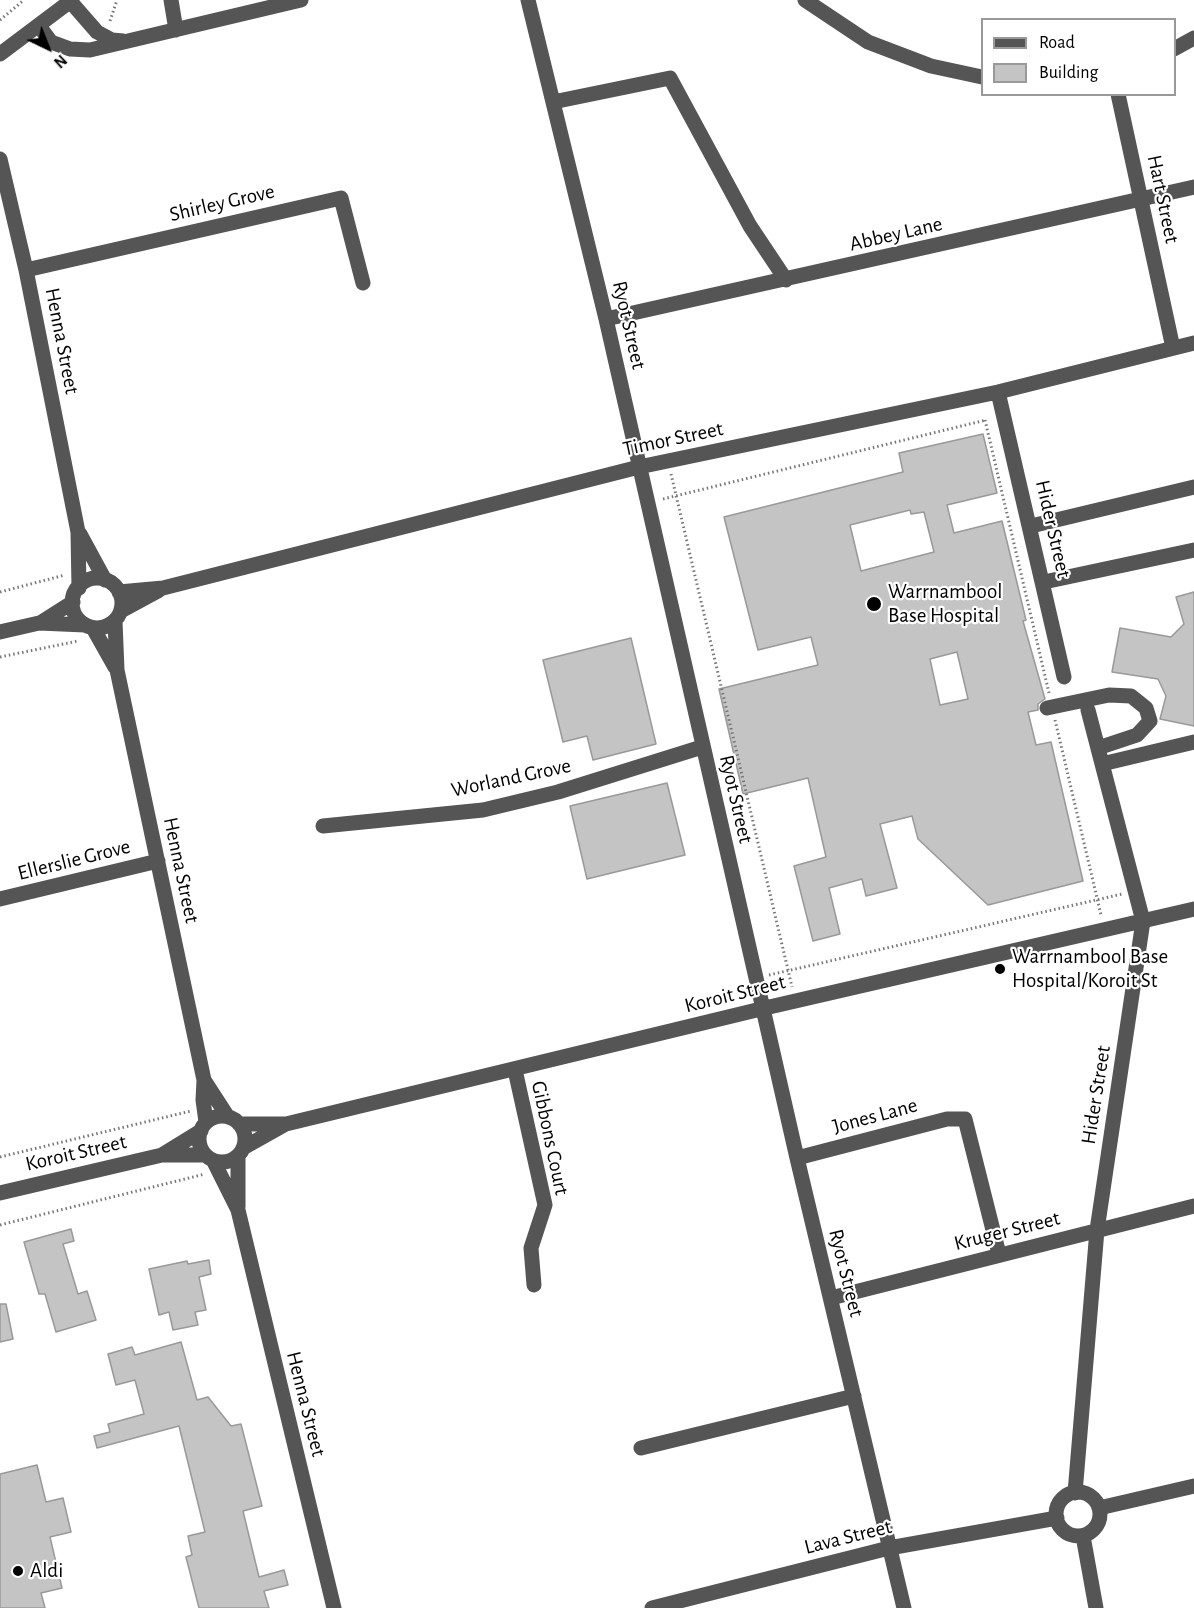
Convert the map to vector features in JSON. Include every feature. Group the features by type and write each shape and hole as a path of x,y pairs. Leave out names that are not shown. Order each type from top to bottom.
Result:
{"street":[{"path":"171,0 176,30"},
{"path":"39,26 51,42 78,50 95,49 301,0"},
{"name":"Ryot Street","path":"528,0 606,319 702,747 765,1008 797,1158 904,1608"},
{"path":"805,0 868,42 932,66 981,77"},
{"path":"0,54 71,1 105,37 133,40"},
{"path":"1176,48 1194,38"},
{"path":"553,102 670,78 750,226 786,280"},
{"name":"Hart Street","path":"1118,96 1173,348"},
{"name":"Henna Street","path":"0,159 26,270 78,532 79,588"},
{"name":"Abbey Lane","path":"606,319 1194,187"},
{"name":"Shirley Grove","path":"26,270 341,198 363,283"},
{"name":"Timor Street","path":"119,592 163,588 639,467 998,392 1194,343"},
{"name":"Hider Street","path":"998,392 1044,582 1064,677"},
{"path":"1030,526 1194,488"},
{"name":"Henna Street","path":"78,532 105,580"},
{"path":"1044,582 1194,550"},
{"path":"0,632 39,623 73,602 79,588 88,580 105,580 119,592 118,616 101,628 92,630 39,623"},
{"name":"Timor Street","path":"118,616 163,588"},
{"path":"73,602 76,615 92,630"},
{"name":"Henna Street","path":"118,616 117,670 204,1080 204,1121"},
{"name":"Henna Street","path":"92,630 117,670"},
{"path":"1050,707 1109,695 1131,696 1146,708 1150,721 1137,735 1098,748"},
{"name":"Hider Street","path":"1075,1493 1097,1230 1143,921 1088,710"},
{"path":"1102,764 1194,742"},
{"name":"Worland Grove","path":"323,826 483,810 558,792 702,747"},
{"name":"Ellerslie Grove","path":"0,899 158,861"},
{"name":"Koroit Street","path":"234,1120 286,1124 765,1008 1194,909"},
{"name":"Gibbons Court","path":"515,1070 545,1205 531,1248 534,1285"},
{"name":"Henna Street","path":"204,1080 234,1120"},
{"path":"213,1118 234,1120 245,1135 241,1152 226,1162 212,1162 200,1144 204,1121 213,1118"},
{"name":"Jones Lane","path":"797,1158 947,1119 965,1119 999,1254"},
{"name":"Koroit Street","path":"162,1155 204,1121"},
{"name":"Koroit Street","path":"241,1152 286,1124"},
{"name":"Henna Street","path":"238,1210 241,1152"},
{"name":"Koroit Street","path":"0,1193 162,1155 212,1162"},
{"name":"Henna Street","path":"212,1162 238,1210 334,1608"},
{"name":"Kruger Street","path":"831,1298 1194,1206"},
{"path":"641,1448 854,1395"},
{"path":"1099,1508 1194,1486"},
{"path":"1075,1493 1093,1498 1099,1508 1097,1526 1083,1536 1069,1534 1063,1530 1057,1518 1059,1504 1063,1499 1075,1493"},
{"name":"Lava Street","path":"652,1608 889,1548 1057,1518"},
{"path":"1083,1536 1096,1608"}],"path":[{"path":"0,20 24,0"},
{"path":"105,37 117,0"},
{"path":"647,503 1004,415"},
{"path":"985,420 1050,707 1105,930"},
{"path":"667,461 795,1001"},
{"path":"0,592 79,571"},
{"path":"0,657 92,630"},
{"path":"757,977 1135,891"},
{"path":"0,1157 204,1121"},
{"path":"0,1225 212,1162"}],"building":[{"name":"Warrnambool Base Hospital","path":"983,434 997,493 947,505 954,533 1002,521 1026,620 1023,621 1045,699 1038,704 1038,710 1028,712 1036,745 1051,742 1083,881 988,905 918,839 912,816 880,824 897,888 866,896 862,879 829,888 840,934 813,941 794,866 826,857 808,778 743,794 719,689 818,665 811,637 758,650 724,517 903,472 899,453","holes":["910,510 911,514 924,512 934,552 861,571 850,525","957,652 968,699 940,705 930,659"]},
{"path":"1194,592 1194,726 1160,719 1166,696 1158,679 1112,672 1120,628 1171,637 1184,624 1176,597"},
{"path":"631,638 656,744 593,760 587,736 563,742 543,660"},
{"path":"667,783 685,855 587,879 570,806"},
{"path":"71,1229 74,1241 63,1244 78,1294 87,1291 96,1320 56,1332 45,1294 39,1294 24,1242"},
{"path":"209,1260 211,1274 199,1277 206,1310 195,1312 198,1325 173,1330 169,1312 159,1315 149,1269 187,1261 188,1264"},
{"path":"0,1304 6,1304 13,1339 0,1342"},
{"path":"181,1342 197,1400 208,1397 231,1426 241,1424 262,1506 243,1511 259,1577 284,1570 288,1585 264,1591 269,1608 199,1608 186,1557 192,1555 188,1536 205,1532 179,1426 97,1448 94,1436 110,1432 108,1424 144,1414 135,1380 116,1385 108,1354 132,1347 135,1355"},
{"path":"37,1465 46,1502 63,1498 71,1532 50,1537 62,1588 41,1593 45,1608 0,1608 0,1474"}],"place":[{"name":"Warrnambool Base Hospital","path":"874,604"},
{"name":"Warrnambool Base Hospital/Koroit St","path":"1000,969"},
{"name":"Aldi","path":"18,1571"}]}
